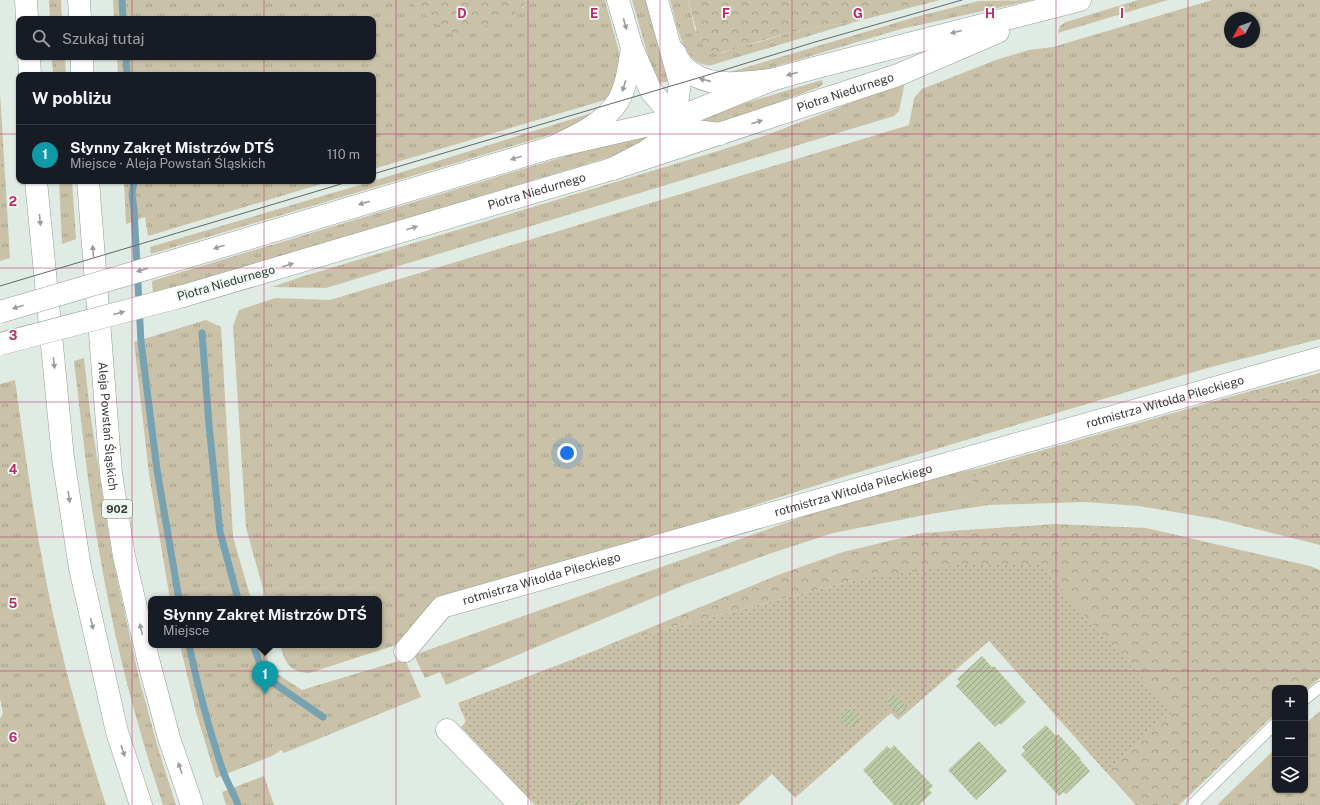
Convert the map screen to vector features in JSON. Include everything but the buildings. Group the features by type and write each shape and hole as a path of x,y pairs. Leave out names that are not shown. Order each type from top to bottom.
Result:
{"main road":[{"path":"26,0 27,16"},
{"path":"79,0 80,16"},
{"path":"618,0 632,48 651,91 675,119 688,130 720,134"},
{"path":"612,169 645,152 665,138 671,130 675,119 680,83 656,0"},
{"name":"Piotra Niedurnego","path":"0,312 553,147 675,119 771,80 1071,2"},
{"name":"Piotra Niedurnego","path":"0,344 183,296 612,169 898,75 1071,2"},
{"path":"667,39 682,65 698,78 726,84 771,80"},
{"path":"553,147 591,127 610,111 618,101 629,69 632,48"},
{"path":"29,60 30,72"},
{"path":"82,60 82,72"},
{"path":"36,184 63,458 80,568 117,732 141,805"},
{"name":"Aleja Powstań Śląskich","path":"88,184 111,474 122,541 150,666 169,738 192,805"},
{"name":"rotmistrza Witolda Pileckiego","path":"405,651 442,608 1320,358"},
{"path":"447,730 520,805"}],"lane":[{"path":"1308,697 1320,687"},
{"path":"1192,805 1272,727"}],"green space":[{"path":"49,0 61,0 62,16 50,16"},
{"path":"113,0 411,0 419,11 523,8 526,0 605,0 619,52 620,59 618,79 608,99 376,168 376,72 118,72 117,60 376,60 376,16 114,16"},
{"path":"411,0 526,0 523,7 500,23 453,34 419,11"},
{"path":"632,0 646,0 669,81 656,84"},
{"path":"670,0 688,0 695,30 722,53 741,46 760,42 795,31 862,20 713,65 707,65 698,62 685,48 677,28"},
{"path":"688,0 940,0 862,20 795,31 716,54 705,50 699,39"},
{"path":"1033,0 901,29 747,75 720,75 919,16 979,1"},
{"path":"1138,0 1168,0 1058,33 1060,26 1066,22"},
{"path":"1212,0 1320,0 1320,339 1211,367 1043,417 849,475 596,556 440,602 402,643 309,673 297,671 289,665 281,648 382,648 382,596 265,596 246,528 233,326 239,310 275,298 330,300 909,125 914,98 922,89 996,60 1029,50 1053,47"},
{"path":"52,60 65,60 66,72 53,72"},
{"path":"822,80 823,84 819,87 737,118 711,125 695,118"},
{"path":"905,82 899,111 894,116 326,288 272,287 718,151 767,135"},
{"path":"0,92 10,258 0,261"},
{"path":"598,111 569,129 151,254 150,247 363,184 376,184 376,180"},
{"path":"659,131 630,151 153,295 152,281 596,147"},
{"path":"59,184 72,184 76,239 62,244"},
{"path":"124,184 321,184 148,236 145,217 126,224"},
{"path":"206,320 221,327 233,537 250,596 169,596 149,474 134,342"},
{"path":"84,358 90,412 112,555 139,678 158,748 176,805 163,805 135,713 112,619 92,507 74,361"},
{"path":"1320,373 1320,545 1216,519 1139,506 1085,502 989,505 973,497 973,480 980,468 1240,394"},
{"path":"15,380 34,509 51,604 74,700 106,805 0,805 0,719 3,713 0,698 0,384"},
{"path":"980,468 973,480 973,497 989,505 930,514 833,533 769,554 684,585 446,685 440,672 425,678 414,655 886,487"},
{"path":"1055,524 1146,528 1310,566 1320,570 1320,678 1308,688 1308,685 1272,685 1272,717 1179,805 1136,805 1106,772 1173,711 855,580 658,631 584,655 778,575 843,552 922,533"},
{"path":"1038,564 1173,712 1106,772 989,641 898,720 891,713 795,798 772,774 738,805 535,805 461,727 466,722 458,703 584,655 658,631 855,580 957,565"},
{"path":"181,648 265,648 269,664 274,672 302,690 405,659 421,697 284,753 281,750 272,756 216,778 196,712"},
{"path":"1320,711 1320,805 1217,805 1272,752 1272,793 1308,793 1308,721"},
{"path":"264,776 274,805 226,805 222,792"}],"waterway":[{"path":"122,0 123,16"},
{"path":"126,60 127,72"},
{"path":"134,184 132,195 141,342 157,470 178,596"},
{"path":"202,333 209,425 220,532 237,596"},
{"path":"190,648 213,740 225,775 238,805"},
{"path":"254,648 265,677 323,717"}],"tram line":[{"path":"376,173 815,42 962,0"},
{"path":"0,286 341,184"}],"place":[{"name":"Słynny Zakręt Mistrzów DTŚ","path":"265,694"}]}
